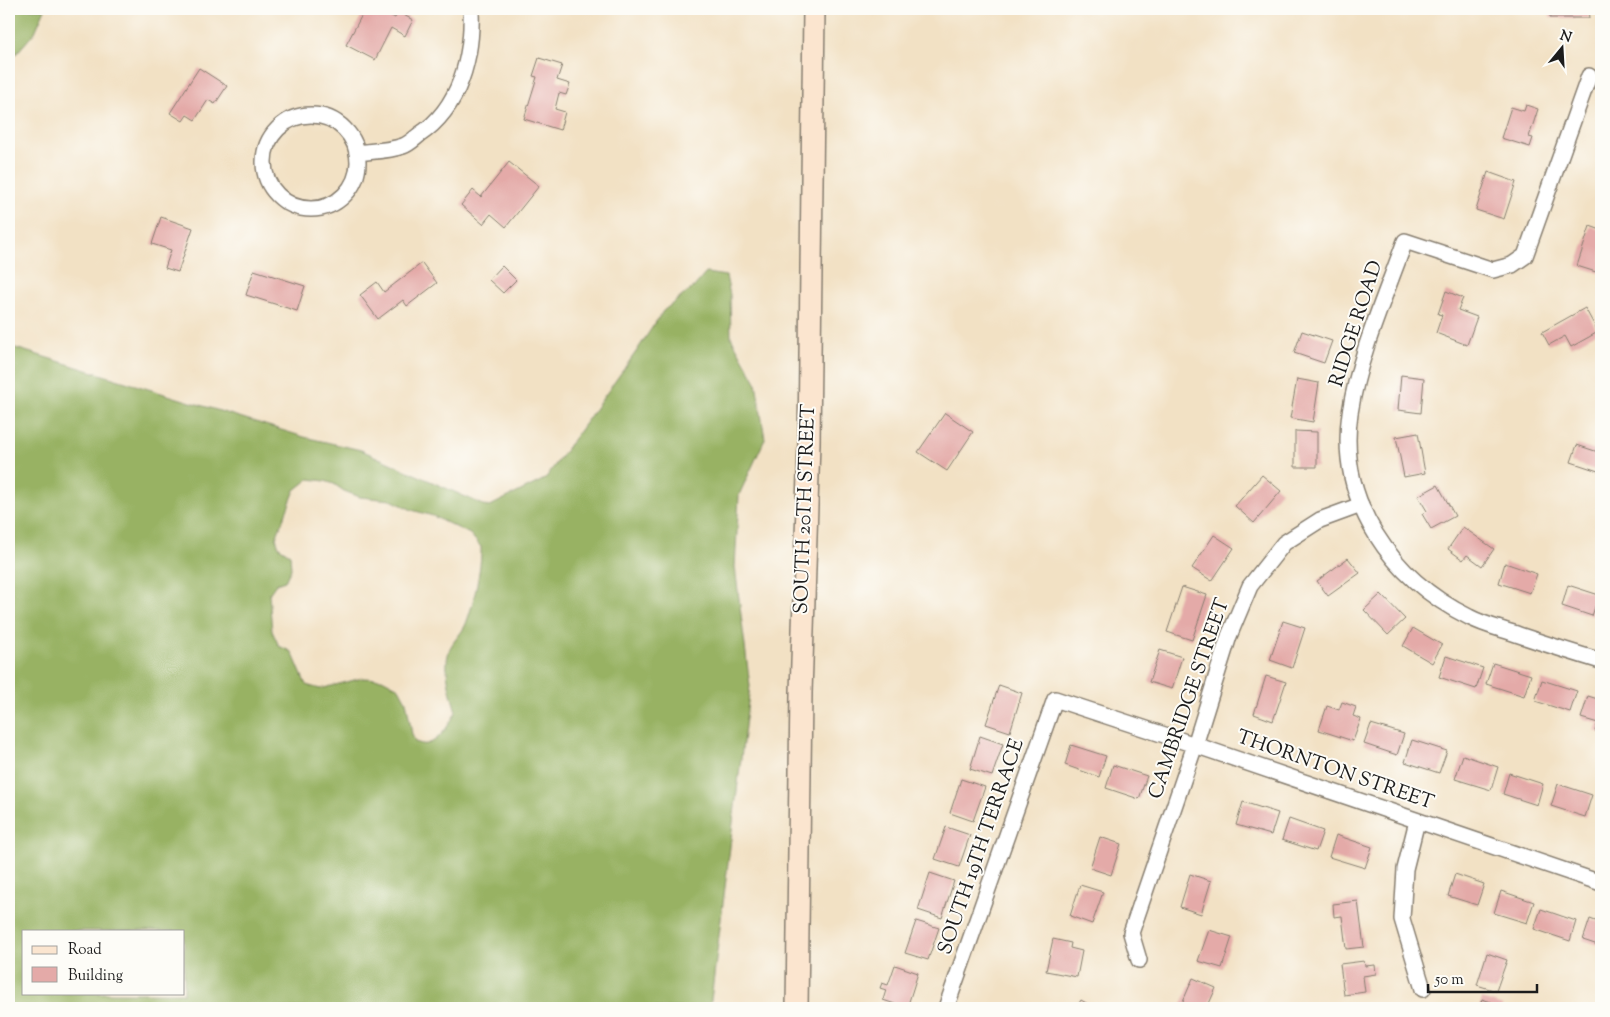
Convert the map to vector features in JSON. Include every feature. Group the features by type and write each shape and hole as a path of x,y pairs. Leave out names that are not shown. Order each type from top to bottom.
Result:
{"main road":[{"name":"SOUTH 20TH STREET","path":"797,1008 800,693 809,434 814,9"}],"street":[{"path":"357,154 404,146 433,126 450,103 463,74 470,46 471,9"},
{"name":"RIDGE ROAD","path":"1589,76 1525,256 1512,265 1493,270 1405,241 1362,360 1350,414 1348,452 1356,492 1372,530 1396,563 1416,584 1442,603 1471,618 1601,662"},
{"path":"301,117 328,118 340,125 349,135 356,147 357,154 357,175 351,188 341,199 329,206 315,209 300,208 287,202 276,193 268,181 265,168 265,154 277,130 288,122 301,117"},
{"name":"CAMBRIDGE STREET","path":"1139,960 1131,933 1196,744 1229,636 1250,586 1284,543 1320,520 1361,505"},
{"name":"THORNTON STREET","path":"1055,699 1196,744 1601,883"},
{"name":"SOUTH 19TH TERRACE","path":"946,1008 1055,699"},
{"path":"1417,821 1405,869 1402,919 1423,989"}],"green space":[{"path":"9,9 45,9 35,32 9,62"},
{"path":"706,273 726,276 730,295 731,337 756,382 765,439 739,495 735,567 750,686 710,1008 9,1008 9,346 304,437 361,450 488,507 545,479 663,311 694,287","holes":["309,479 325,481 360,497 391,500 412,510 433,516 470,534 481,547 478,576 471,609 465,626 450,648 448,656 448,680 456,712 444,731 427,744 415,742 406,701 399,688 382,679 362,678 320,689 306,685 292,652 279,646 272,631 269,594 276,584 285,581 291,569 290,554 279,547 276,538 295,490"]}],"building":[{"path":"365,9 379,9 395,18 398,12 413,20 405,36 391,28 375,60 346,45"},
{"path":"1550,9 1588,9 1589,18 1550,18"},
{"path":"539,58 562,65 557,80 570,84 566,95 559,93 555,109 565,112 560,130 524,119 537,77 533,76"},
{"path":"199,68 227,86 215,104 208,100 195,120 187,115 183,121 170,113"},
{"path":"1526,105 1538,109 1529,137 1533,138 1530,147 1501,138 1511,107 1524,111"},
{"path":"509,162 539,186 506,227 491,214 483,224 461,205 473,190 481,197"},
{"path":"1488,172 1516,182 1504,219 1476,210"},
{"path":"161,217 193,228 178,272 165,268 171,250 152,244"},
{"path":"1590,226 1601,230 1601,264 1599,273 1577,266"},
{"path":"422,263 437,283 407,306 403,300 378,319 360,295 377,282 384,292"},
{"path":"502,266 516,280 503,293 489,280"},
{"path":"254,270 305,286 297,311 246,295"},
{"path":"1446,291 1463,298 1458,310 1477,317 1467,345 1436,333 1442,315 1438,314"},
{"path":"1585,308 1598,332 1571,347 1565,336 1549,345 1542,332"},
{"path":"1302,331 1332,341 1324,363 1294,353"},
{"path":"1401,375 1424,378 1421,413 1398,410"},
{"path":"1297,379 1319,383 1313,422 1290,418"},
{"path":"945,413 973,432 947,471 918,452"},
{"path":"1295,431 1317,432 1317,467 1295,467"},
{"path":"1418,433 1425,473 1404,477 1396,437"},
{"path":"1577,445 1601,453 1601,472 1571,462"},
{"path":"1262,475 1281,491 1254,523 1235,506"},
{"path":"1438,485 1455,516 1431,529 1422,514 1427,511 1418,496"},
{"path":"1463,527 1494,549 1482,566 1467,555 1463,560 1448,549"},
{"path":"1214,535 1234,548 1212,581 1192,568"},
{"path":"1348,558 1360,573 1328,596 1317,581"},
{"path":"1505,563 1537,574 1530,593 1499,583"},
{"path":"1568,585 1599,595 1592,616 1562,606"},
{"path":"1182,587 1207,595 1192,640 1167,632"},
{"path":"1381,594 1405,619 1388,635 1364,610"},
{"path":"1283,621 1305,628 1292,668 1270,660"},
{"path":"1413,628 1442,645 1432,663 1403,646"},
{"path":"1160,650 1182,657 1172,689 1149,682"},
{"path":"1446,656 1483,668 1476,689 1439,677"},
{"path":"1493,663 1531,675 1524,696 1486,684"},
{"path":"1266,676 1286,682 1273,721 1254,714"},
{"path":"1542,680 1577,691 1570,712 1535,701"},
{"path":"999,685 1022,693 1010,732 986,724"},
{"path":"1588,696 1601,700 1601,733 1595,731 1598,723 1581,718"},
{"path":"1342,702 1356,707 1353,716 1361,719 1353,741 1319,730 1327,706 1339,710"},
{"path":"1371,724 1404,734 1397,755 1364,744"},
{"path":"980,736 1003,744 992,776 970,769"},
{"path":"1412,740 1447,751 1439,773 1405,762"},
{"path":"1071,745 1106,756 1099,777 1065,765"},
{"path":"1463,755 1498,767 1491,790 1455,779"},
{"path":"1113,765 1147,776 1139,799 1106,788"},
{"path":"1509,773 1543,784 1537,805 1503,794"},
{"path":"961,779 985,787 973,821 950,813"},
{"path":"1558,784 1592,795 1585,817 1551,806"},
{"path":"1243,802 1278,813 1271,835 1236,825"},
{"path":"1289,819 1323,831 1316,851 1282,840"},
{"path":"946,827 970,835 959,867 935,859"},
{"path":"1336,835 1372,847 1365,868 1329,857"},
{"path":"1100,837 1121,844 1111,875 1090,868"},
{"path":"930,873 954,881 942,918 918,910"},
{"path":"1190,874 1211,881 1201,914 1180,907"},
{"path":"1455,874 1484,884 1477,905 1448,896"},
{"path":"1080,885 1103,892 1092,924 1070,916"},
{"path":"1501,891 1534,902 1527,923 1494,913"},
{"path":"1358,901 1364,947 1346,949 1342,916 1334,917 1333,904"},
{"path":"1541,909 1576,921 1570,941 1534,929"},
{"path":"1590,919 1601,923 1601,946 1583,940"},
{"path":"916,921 939,928 928,960 905,953"},
{"path":"1209,930 1232,937 1222,968 1198,961"},
{"path":"1053,939 1071,943 1070,948 1082,951 1077,977 1046,971"},
{"path":"1487,953 1507,960 1496,991 1477,985"},
{"path":"1364,961 1365,966 1375,965 1376,974 1363,976 1365,992 1344,995 1340,964"},
{"path":"895,965 918,973 907,1008 883,1000 886,990 880,988 882,983 888,985"},
{"path":"1193,978 1216,988 1207,1008 1180,1008"},
{"path":"1482,999 1503,1006 1502,1008 1479,1008"},
{"path":"1081,1000 1095,1008 1076,1008"}]}
